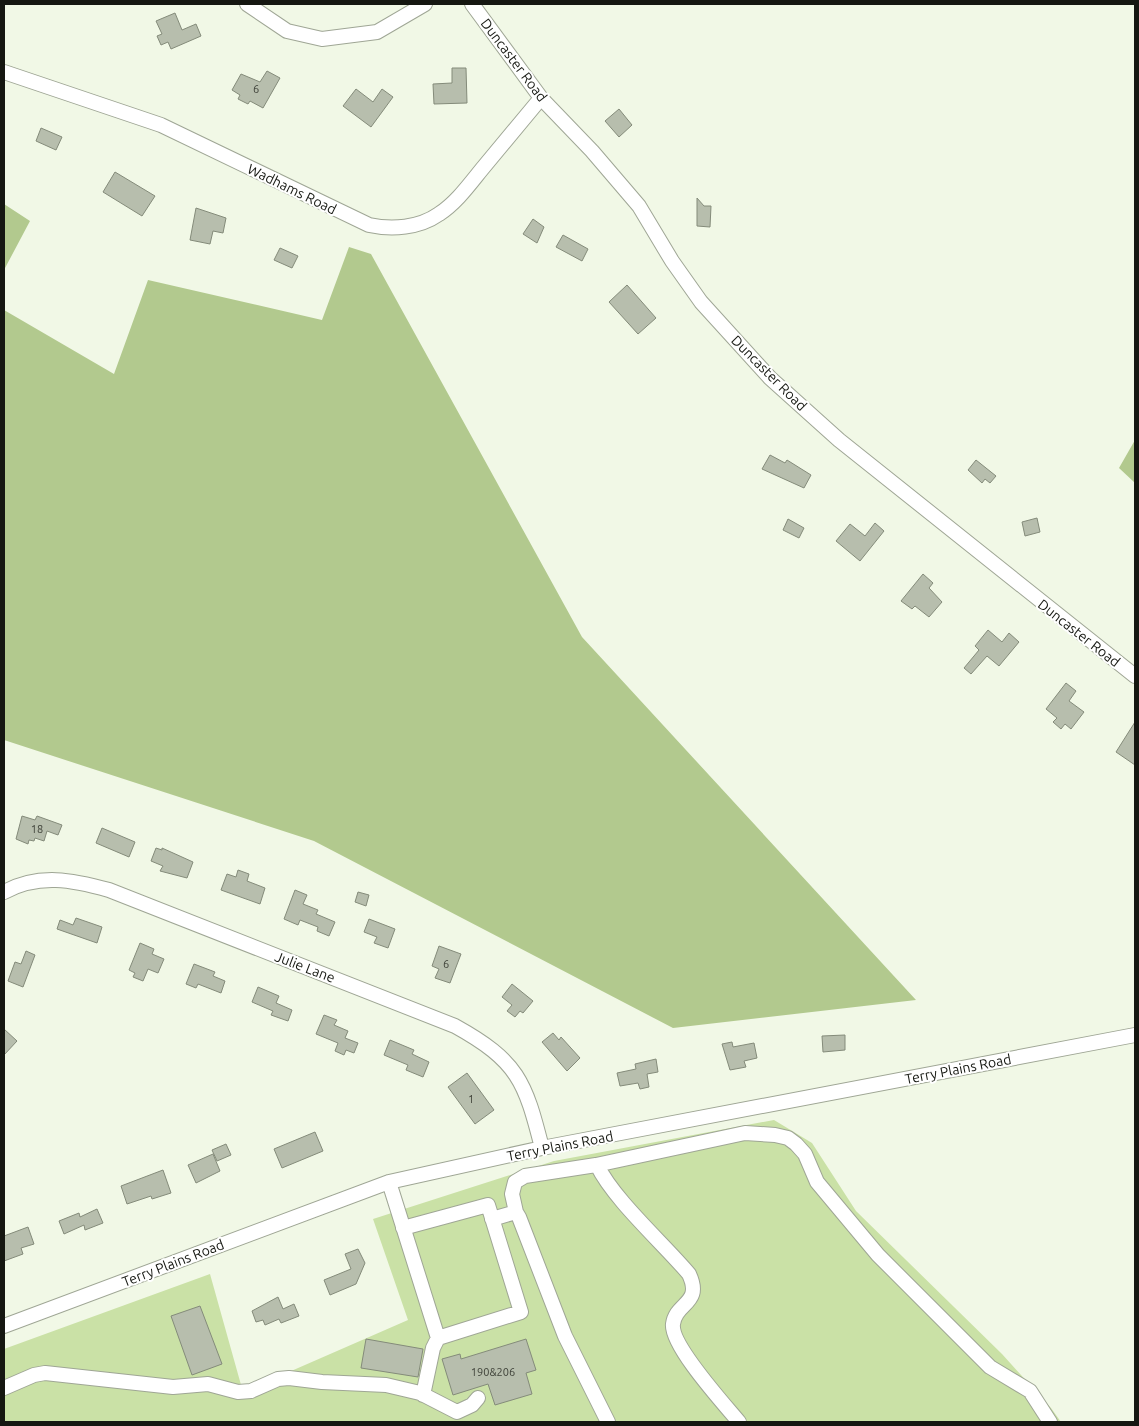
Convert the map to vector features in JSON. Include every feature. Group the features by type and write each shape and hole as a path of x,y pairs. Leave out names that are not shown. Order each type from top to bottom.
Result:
{"street":[{"path":"247,4 288,30 322,39 377,32 425,4"},
{"name":"Duncaster Road","path":"472,4 541,98 592,151 639,206 672,260 701,302 770,378 839,440 1135,676"},
{"name":"Wadhams Road","path":"4,72 161,125 368,225 380,228 393,228 421,223 444,210 469,184 541,98"},
{"name":"Julie Lane","path":"4,892 32,881 61,879 110,890 455,1026 496,1051 515,1072 533,1113 542,1148"},
{"name":"Terry Plains Road","path":"4,1326 389,1182 542,1148 1135,1035"},
{"path":"608,1422 565,1336 516,1212 512,1194 515,1182 525,1176 597,1165 745,1133 763,1133 788,1138 805,1154 817,1182 888,1266 990,1367 1030,1391 1050,1422"},
{"path":"597,1165 611,1186 689,1274 694,1290 691,1298 673,1324 674,1331 691,1362 739,1422"},
{"path":"389,1182 438,1338"},
{"path":"403,1228 488,1205 521,1312 438,1338 432,1348 423,1395"},
{"path":"492,1219 516,1212"},
{"path":"4,1388 34,1375 51,1373 173,1387 208,1384 238,1392 252,1391 278,1379 299,1378 322,1382 386,1385 423,1395 457,1412 468,1408 478,1398"}],"green space":[{"path":"4,204 30,221 4,270"},
{"path":"349,247 371,254 582,637 916,1000 673,1028 314,841 4,740 4,310 114,374 148,280 322,320"},
{"path":"1135,440 1135,483 1119,468"},
{"path":"774,1120 812,1143 856,1211 1002,1354 1051,1408 1061,1422 4,1422 4,1349 210,1274 243,1392 408,1320 373,1219 554,1161"}],"building":[{"path":"175,13 182,30 196,24 201,36 171,49 168,42 161,45 157,36 162,34 156,21"},
{"path":"452,68 466,68 467,103 434,104 433,84 452,83"},
{"path":"267,71 280,78 263,108 250,101 248,104 238,99 240,95 232,90 241,74 260,82"},
{"path":"356,89 373,102 382,89 393,97 371,127 343,106"},
{"path":"619,109 632,125 619,137 605,121"},
{"path":"41,128 62,137 56,150 36,141"},
{"path":"115,172 155,196 142,216 103,192"},
{"path":"697,198 704,206 711,206 710,227 697,226"},
{"path":"196,208 226,218 223,233 213,231 210,244 190,240"},
{"path":"533,219 544,227 537,243 523,234"},
{"path":"563,235 588,249 582,261 556,247"},
{"path":"280,248 298,256 292,268 274,260"},
{"path":"627,285 656,318 638,334 609,302"},
{"path":"770,455 785,463 787,460 811,475 804,488 762,469"},
{"path":"976,460 996,476 990,483 985,479 982,483 968,470"},
{"path":"1037,518 1040,532 1025,536 1022,522"},
{"path":"788,519 804,528 799,538 783,530"},
{"path":"875,523 884,531 860,561 836,541 850,524 865,536"},
{"path":"923,574 933,583 929,588 942,602 929,617 915,606 912,609 901,601"},
{"path":"988,630 1002,642 1009,633 1019,642 999,666 987,656 971,674 964,668 979,650 975,646"},
{"path":"1066,683 1076,691 1069,701 1084,712 1071,729 1065,724 1061,729 1053,722 1057,718 1046,709"},
{"path":"1135,722 1135,765 1116,752"},
{"path":"22,816 35,820 37,816 62,825 58,835 47,831 44,841 35,838 34,841 29,840 28,844 16,839"},
{"path":"102,828 135,842 129,857 96,843"},
{"path":"156,848 162,850 162,848 193,862 187,878 160,871 163,866 151,861"},
{"path":"238,870 249,874 247,881 265,888 260,904 221,890 227,874 236,877"},
{"path":"295,890 307,895 303,904 318,910 316,914 335,922 329,936 317,931 318,927 300,920 298,925 284,919"},
{"path":"358,892 369,895 366,906 355,902"},
{"path":"76,918 102,927 97,943 57,929 60,920 73,925"},
{"path":"369,919 395,929 388,948 374,943 377,937 364,932"},
{"path":"140,943 154,949 152,954 164,959 158,973 148,969 143,981 133,977 135,973 129,970"},
{"path":"439,946 461,954 450,983 435,978 439,969 432,966"},
{"path":"26,951 35,955 23,987 8,981 15,962 21,964"},
{"path":"194,964 215,972 213,976 225,981 221,993 198,984 196,988 186,984"},
{"path":"512,984 533,1001 523,1013 520,1011 515,1017 507,1011 512,1005 502,997"},
{"path":"258,987 279,996 276,1003 292,1010 288,1021 271,1015 273,1011 252,1002"},
{"path":"324,1015 337,1020 334,1025 348,1031 345,1038 358,1043 354,1053 346,1050 344,1055 335,1051 338,1043 316,1034"},
{"path":"4,1029 17,1041 4,1055"},
{"path":"553,1033 559,1040 561,1037 580,1058 567,1071 542,1042"},
{"path":"845,1035 845,1050 823,1052 822,1036"},
{"path":"390,1040 414,1050 412,1054 429,1062 423,1077 406,1070 408,1065 384,1055"},
{"path":"732,1042 733,1047 754,1043 757,1058 744,1061 746,1067 730,1070 722,1044"},
{"path":"656,1059 658,1072 647,1074 649,1087 640,1089 638,1083 620,1086 617,1073 636,1069 635,1064"},
{"path":"467,1073 494,1110 475,1124 448,1087"},
{"path":"315,1132 323,1151 282,1168 274,1149"},
{"path":"226,1144 231,1155 217,1161 212,1150"},
{"path":"213,1154 220,1171 196,1183 188,1165"},
{"path":"163,1170 171,1193 152,1199 151,1196 127,1204 121,1186"},
{"path":"97,1209 103,1223 85,1230 84,1225 64,1234 59,1221 79,1213 80,1217"},
{"path":"28,1227 34,1244 21,1248 23,1254 4,1261 4,1236"},
{"path":"358,1249 365,1263 356,1284 330,1295 324,1280 351,1269 345,1254"},
{"path":"278,1297 283,1309 294,1304 299,1316 281,1323 279,1319 265,1325 263,1320 256,1322 252,1311"},
{"path":"200,1306 222,1364 192,1375 171,1316"},
{"path":"366,1339 423,1349 418,1377 361,1368"},
{"path":"526,1339 536,1370 526,1373 532,1394 495,1405 488,1384 453,1395 442,1359 460,1354 461,1359"}]}
